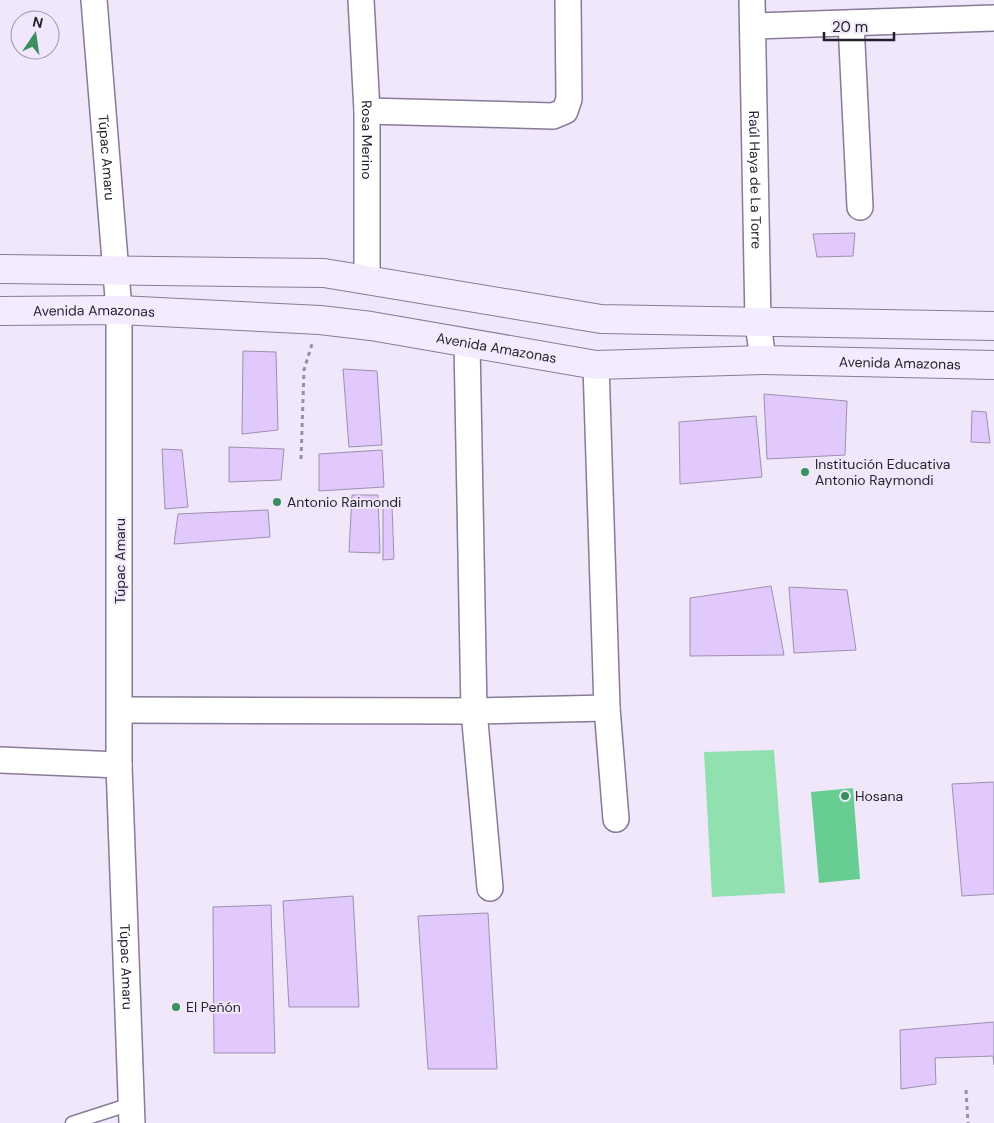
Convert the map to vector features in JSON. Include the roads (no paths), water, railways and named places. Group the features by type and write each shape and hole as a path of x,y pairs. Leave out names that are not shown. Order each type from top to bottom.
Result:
{"street":[{"name":"Túpac Amaru","path":"94,0 119,310 119,765 131,1113"},
{"name":"Rosa Merino","path":"361,0 367,111 368,281"},
{"path":"367,111 553,116 565,111 569,99 568,0"},
{"name":"Raúl Haya de La Torre","path":"752,0 758,323 763,360"},
{"path":"753,26 994,18"},
{"path":"852,23 860,207"},
{"path":"0,269 324,273 601,319 994,326"},
{"name":"Avenida Amazonas","path":"0,311 119,310 320,320 371,326 596,365 763,360 994,365"},
{"path":"466,343 474,711 490,888"},
{"path":"596,365 607,708 616,819"},
{"path":"120,710 474,711 607,708"},
{"path":"0,760 119,765"}],"lane":[{"path":"72,1123 131,1113"}],"place":[{"name":"Institución Educativa Antonio Raymondi","path":"805,472"},
{"name":"Antonio Raimondi","path":"277,502"},
{"name":"Hosana","path":"845,796"},
{"name":"El Peñón","path":"176,1007"}]}
